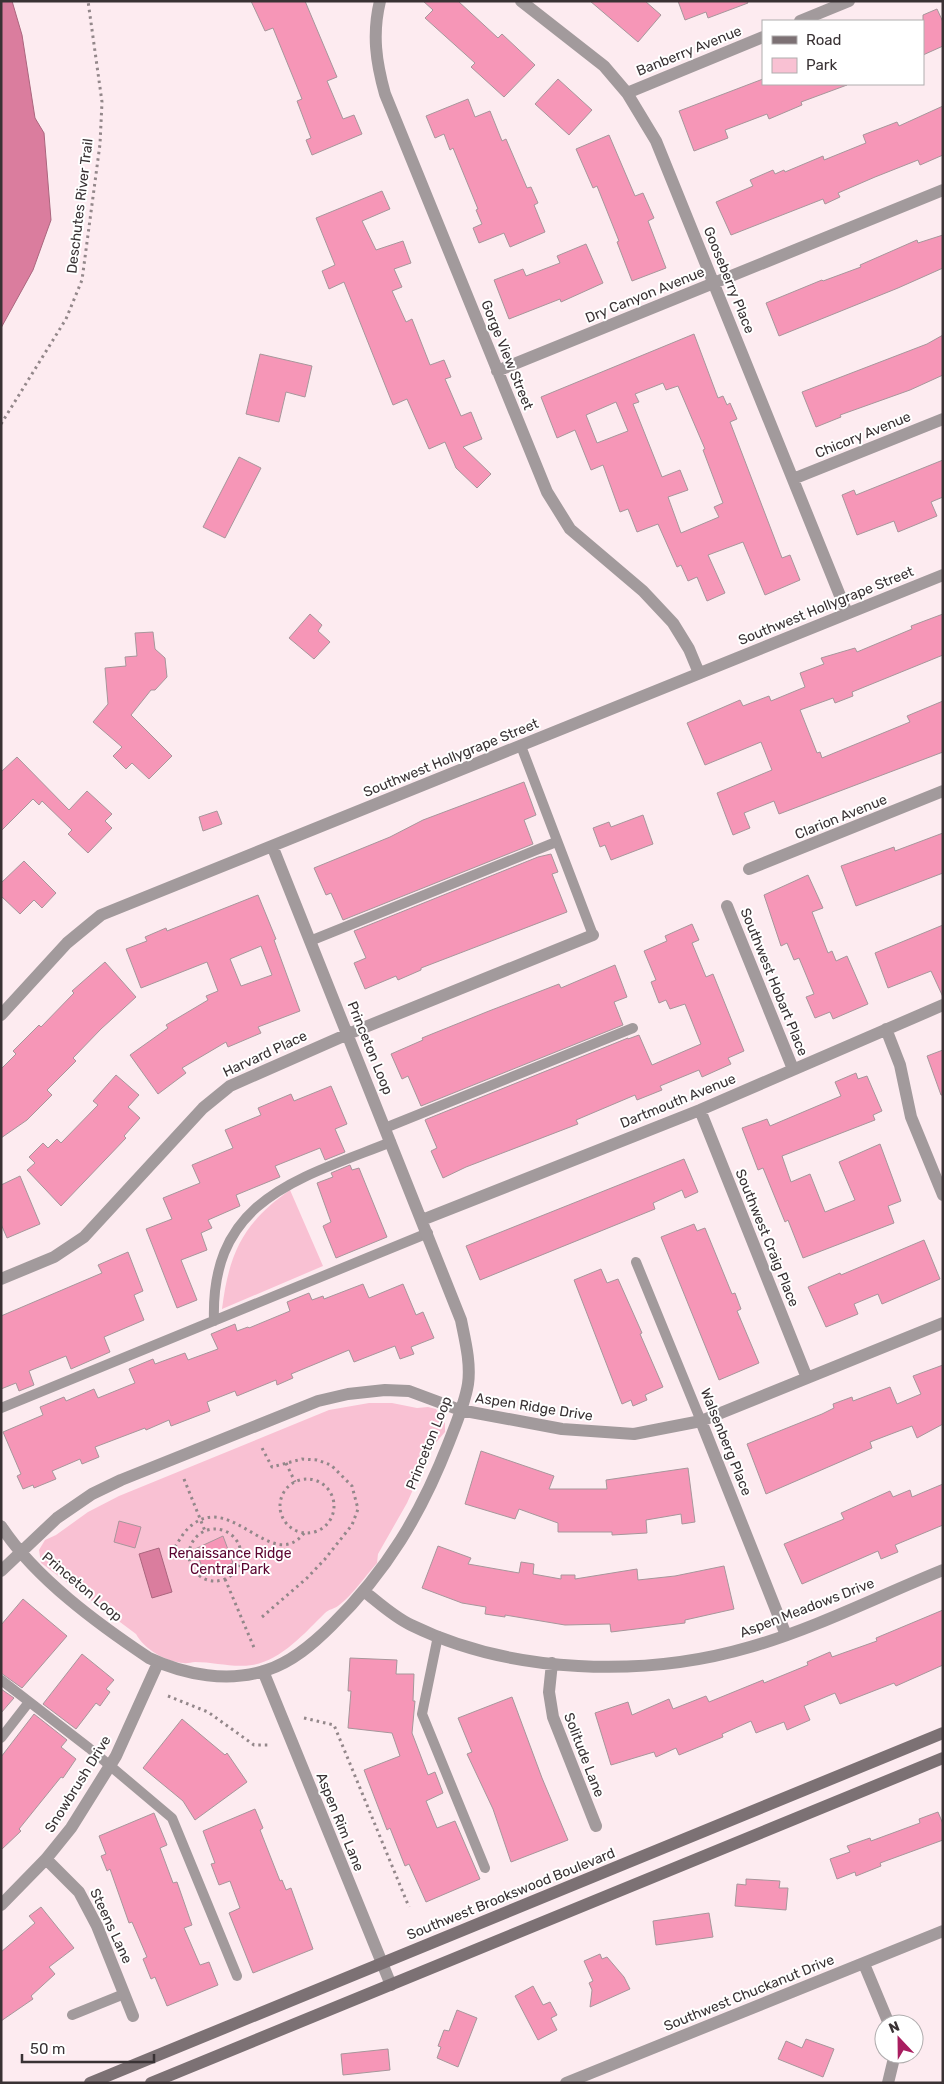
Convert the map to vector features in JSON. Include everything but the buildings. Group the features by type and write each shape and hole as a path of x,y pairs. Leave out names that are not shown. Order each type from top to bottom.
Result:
{"main road":[{"name":"Southwest Brookswood Boulevard","path":"90,2083 943,1733"},
{"path":"151,2083 943,1758"}],"street":[{"name":"Gorge View Street","path":"380,1 374,43 377,66 385,94 547,492 570,529 643,592 674,623 689,648 699,673"},
{"name":"Gooseberry Place","path":"521,1 604,66 627,93 656,141 848,613"},
{"path":"802,20 849,1"},
{"name":"Banberry Avenue","path":"627,93 762,37"},
{"name":"Dry Canyon Avenue","path":"497,370 943,190"},
{"name":"Chicory Avenue","path":"794,479 943,419"},
{"name":"Southwest Hollygrape Street","path":"1,1015 66,943 101,915 273,848 943,575"},
{"name":"Clarion Avenue","path":"749,869 943,791"},
{"name":"Princeton Loop","path":"1,1526 20,1552 74,1602 133,1648 158,1663 183,1671 214,1675 237,1675 263,1671 282,1664 302,1651 365,1592 398,1548 441,1461 468,1383 467,1352 461,1320 428,1233 273,848"},
{"name":"Southwest Hobart Place","path":"727,906 793,1069"},
{"name":"Harvard Place","path":"1,1279 54,1257 84,1237 203,1108 223,1090 267,1068 348,1034 593,936"},
{"name":"Dartmouth Avenue","path":"422,1220 700,1110 886,1028 943,1006"},
{"path":"886,1028 900,1065 911,1117 943,1194"},
{"name":"Southwest Craig Place","path":"700,1110 807,1378"},
{"name":"Aspen Ridge Drive","path":"1,1571 57,1518 92,1494 121,1480 318,1401 348,1394 409,1391 460,1410 562,1429 634,1434 701,1420 943,1323"},
{"name":"Walsenberg Place","path":"701,1420 786,1635"},
{"name":"Aspen Meadows Drive","path":"365,1592 410,1625 466,1647 552,1663 622,1666 668,1663 735,1652 786,1635 943,1570"},
{"name":"Snowbrush Drive","path":"1,1905 46,1859 71,1828 110,1766 158,1663"},
{"name":"Solitude Lane","path":"552,1663 549,1692 553,1717 596,1826"},
{"name":"Aspen Rim Lane","path":"263,1671 391,1985"},
{"name":"Steens Lane","path":"46,1859 79,1892 97,1926 133,2016"},
{"name":"Southwest Chuckanut Drive","path":"566,2083 943,1931"},
{"path":"864,1964 885,2014"},
{"path":"888,2083 893,2064"}],"lane":[{"path":"521,746 593,936"},
{"path":"310,940 556,842"},
{"path":"385,1128 633,1028"},
{"path":"214,1321 215,1290 223,1257 235,1232 256,1207 287,1185 391,1142"},
{"path":"1,1408 428,1233"},
{"name":"Walsenberg Place","path":"636,1262 701,1420"},
{"path":"438,1636 422,1714 485,1868"},
{"path":"1,1680 110,1766 172,1818 237,1976"},
{"path":"1,1738 29,1702"},
{"path":"72,2016 124,1994"}],"path":[{"name":"Deschutes River Trail","path":"1,424 66,319 82,280 100,144 102,102 88,1"},
{"path":"262,1448 272,1466 312,1459 334,1467 352,1486 358,1512 352,1526 314,1571 262,1617"},
{"path":"286,1463 295,1482"},
{"path":"184,1479 205,1530"},
{"path":"308,1479 317,1481 327,1489 333,1501 332,1514 325,1525 313,1532 294,1529 288,1524 281,1511 284,1492 295,1482 308,1479"},
{"path":"175,1547 188,1528 201,1520 214,1516 226,1518 254,1536 279,1544 294,1542 305,1532"},
{"path":"205,1530 227,1531 236,1538 241,1547 240,1565 234,1574 224,1580 217,1581 202,1578 191,1563 191,1544 205,1530"},
{"path":"224,1580 254,1650"},
{"path":"168,1696 208,1712 254,1745 268,1745"},
{"path":"304,1718 334,1725 409,1907"}],"green space":[{"path":"290,1190 323,1266 222,1309 229,1271 241,1241 261,1215"},
{"name":"Renaissance Ridge Central Park","path":"369,1403 392,1403 417,1408 428,1407 436,1409 445,1423 445,1432 432,1447 407,1503 378,1554 377,1563 343,1602 327,1612 292,1645 272,1658 252,1665 238,1666 202,1662 185,1663 170,1660 150,1650 136,1634 41,1563 39,1550 45,1540 56,1535 88,1512 119,1496 329,1410"}],"shaded area":[{"path":"1,1 12,1 22,35 35,118 44,133 51,220 33,270 1,328"},
{"path":"159,1548 172,1592 152,1598 139,1554"}]}
